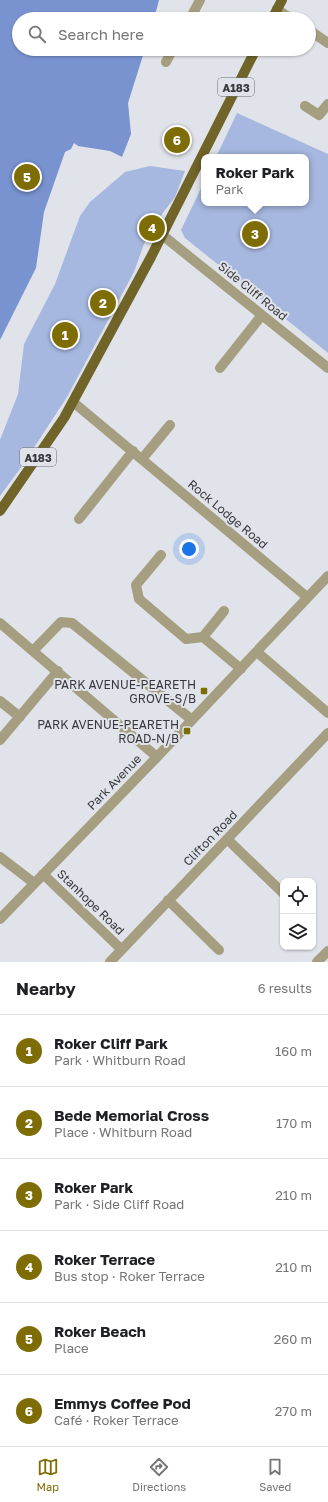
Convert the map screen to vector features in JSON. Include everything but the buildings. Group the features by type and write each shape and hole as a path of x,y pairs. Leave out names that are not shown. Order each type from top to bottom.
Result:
{"main road":[{"path":"276,12 282,0"},
{"name":"A183","path":"202,154 252,56"},
{"name":"A183","path":"0,511 42,452 73,402 151,256 201,156"}],"street":[{"path":"194,12 200,0"},
{"path":"277,9 281,12"},
{"path":"316,35 328,43"},
{"path":"166,62 169,56"},
{"path":"305,106 319,115 328,104"},
{"name":"Side Cliff Road","path":"161,234 328,368"},
{"path":"220,368 262,315"},
{"name":"Rock Lodge Road","path":"73,402 307,597"},
{"path":"142,459 170,425"},
{"path":"79,519 133,451"},
{"path":"161,555 136,585 139,599 186,639 202,637 224,611"},
{"name":"Park Avenue","path":"0,919 157,757 328,576"},
{"path":"33,651 61,622 72,623 192,720"},
{"path":"0,623 157,757"},
{"path":"202,637 241,669"},
{"path":"256,652 328,713"},
{"path":"0,740 58,671"},
{"path":"0,701 20,717"},
{"name":"Clifton Road","path":"110,962 121,948 328,733"},
{"path":"227,839 280,890"},
{"path":"0,857 34,883"},
{"name":"Stanhope Road","path":"43,874 121,948"},
{"path":"168,900 219,950"},
{"path":"317,962 327,954"}],"shaded area":[{"path":"0,0 159,0 156,12 12,12 12,56 143,56 128,103 131,134 122,157 110,151 78,146 74,143 71,149 65,152 44,212 36,268 0,340"},
{"path":"237,113 328,154 328,353 185,238 181,230 201,188 201,206 309,206 309,154 217,154"},
{"path":"150,166 185,171 175,197 156,222 144,244 134,272 67,397 22,466 0,496 0,440 18,394 24,344 55,284 80,216 90,202 125,172"}],"place":[{"name":"Emmys Coffee Pod","path":"177,140"},
{"name":"Roker Beach","path":"27,177"},
{"name":"Roker Terrace","path":"152,228"},
{"name":"Roker Park","path":"255,234"},
{"name":"Bede Memorial Cross","path":"103,303"},
{"name":"Roker Cliff Park","path":"65,335"},
{"name":"PARK AVENUE-PEARETH GROVE-S/B","path":"204,691"},
{"name":"PARK AVENUE-PEARETH ROAD-N/B","path":"187,731"}]}
